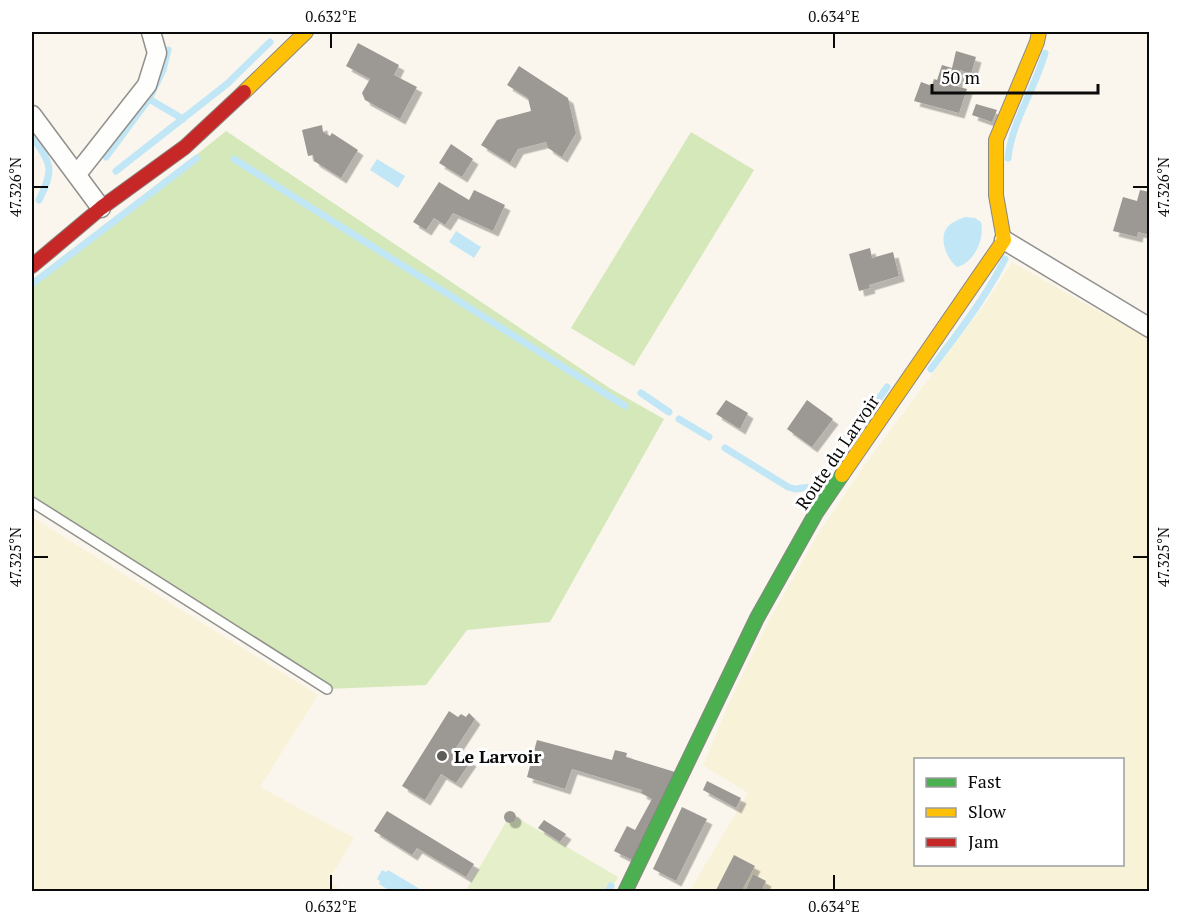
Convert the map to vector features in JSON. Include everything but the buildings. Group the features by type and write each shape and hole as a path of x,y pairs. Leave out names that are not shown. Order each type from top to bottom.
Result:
{"street":[{"path":"77,174 147,84 157,53 151,32"},
{"path":"32,266 101,208 185,147 306,32"},
{"path":"1039,32 1037,42 996,140 996,195 1005,240 1149,328"},
{"path":"32,115 101,208"},
{"name":"Route du Larvoir","path":"625,891 757,618 816,513 1005,240"}],"lane":[{"path":"32,502 327,689"}],"shaded area":[{"path":"1012,262 1149,337 1149,891 689,892 748,793 703,765 729,703 768,622 820,531 866,463 987,301"},
{"path":"32,517 318,695 260,787 354,838 328,881 344,891 32,891"}],"green space":[{"path":"226,131 611,389 664,419 550,622 467,630 426,685 327,689 32,502 32,284"},
{"path":"691,132 754,170 634,366 571,328"},
{"path":"516,817 618,877 610,891 465,892 506,822 512,822"}],"water":[{"path":"377,159 405,176 398,188 370,170"},
{"path":"965,217 975,218 981,222 980,243 968,261 957,267 946,251 944,236 951,224"},
{"path":"456,231 481,247 474,258 449,242"},
{"path":"382,870 386,872 388,870 420,889 419,891 390,891 379,884 380,881 377,879"}],"waterway":[{"path":"116,171 227,84 270,42"},
{"path":"168,50 163,70 149,99 183,119"},
{"path":"1008,158 1014,131 1045,53"},
{"path":"106,157 149,99"},
{"path":"32,136 49,167 47,180 39,200"},
{"path":"32,284 197,158"},
{"path":"234,159 625,406"},
{"path":"931,369 980,302 1005,259"},
{"path":"849,441 887,387"},
{"path":"641,393 669,412"},
{"path":"679,419 709,437"},
{"path":"725,448 788,487 795,489 819,486 829,471"},
{"path":"608,892 611,886"}],"traffic: fast":[{"path":"625,892 757,618 816,513 842,475"}],"traffic: slow":[{"path":"244,92 306,32"},
{"path":"842,475 1004,240 996,195 996,140 1037,42 1039,32"}],"traffic: jam":[{"path":"32,266 101,208 185,147 244,92"}],"place":[{"name":"Le Larvoir","path":"442,756"}]}
